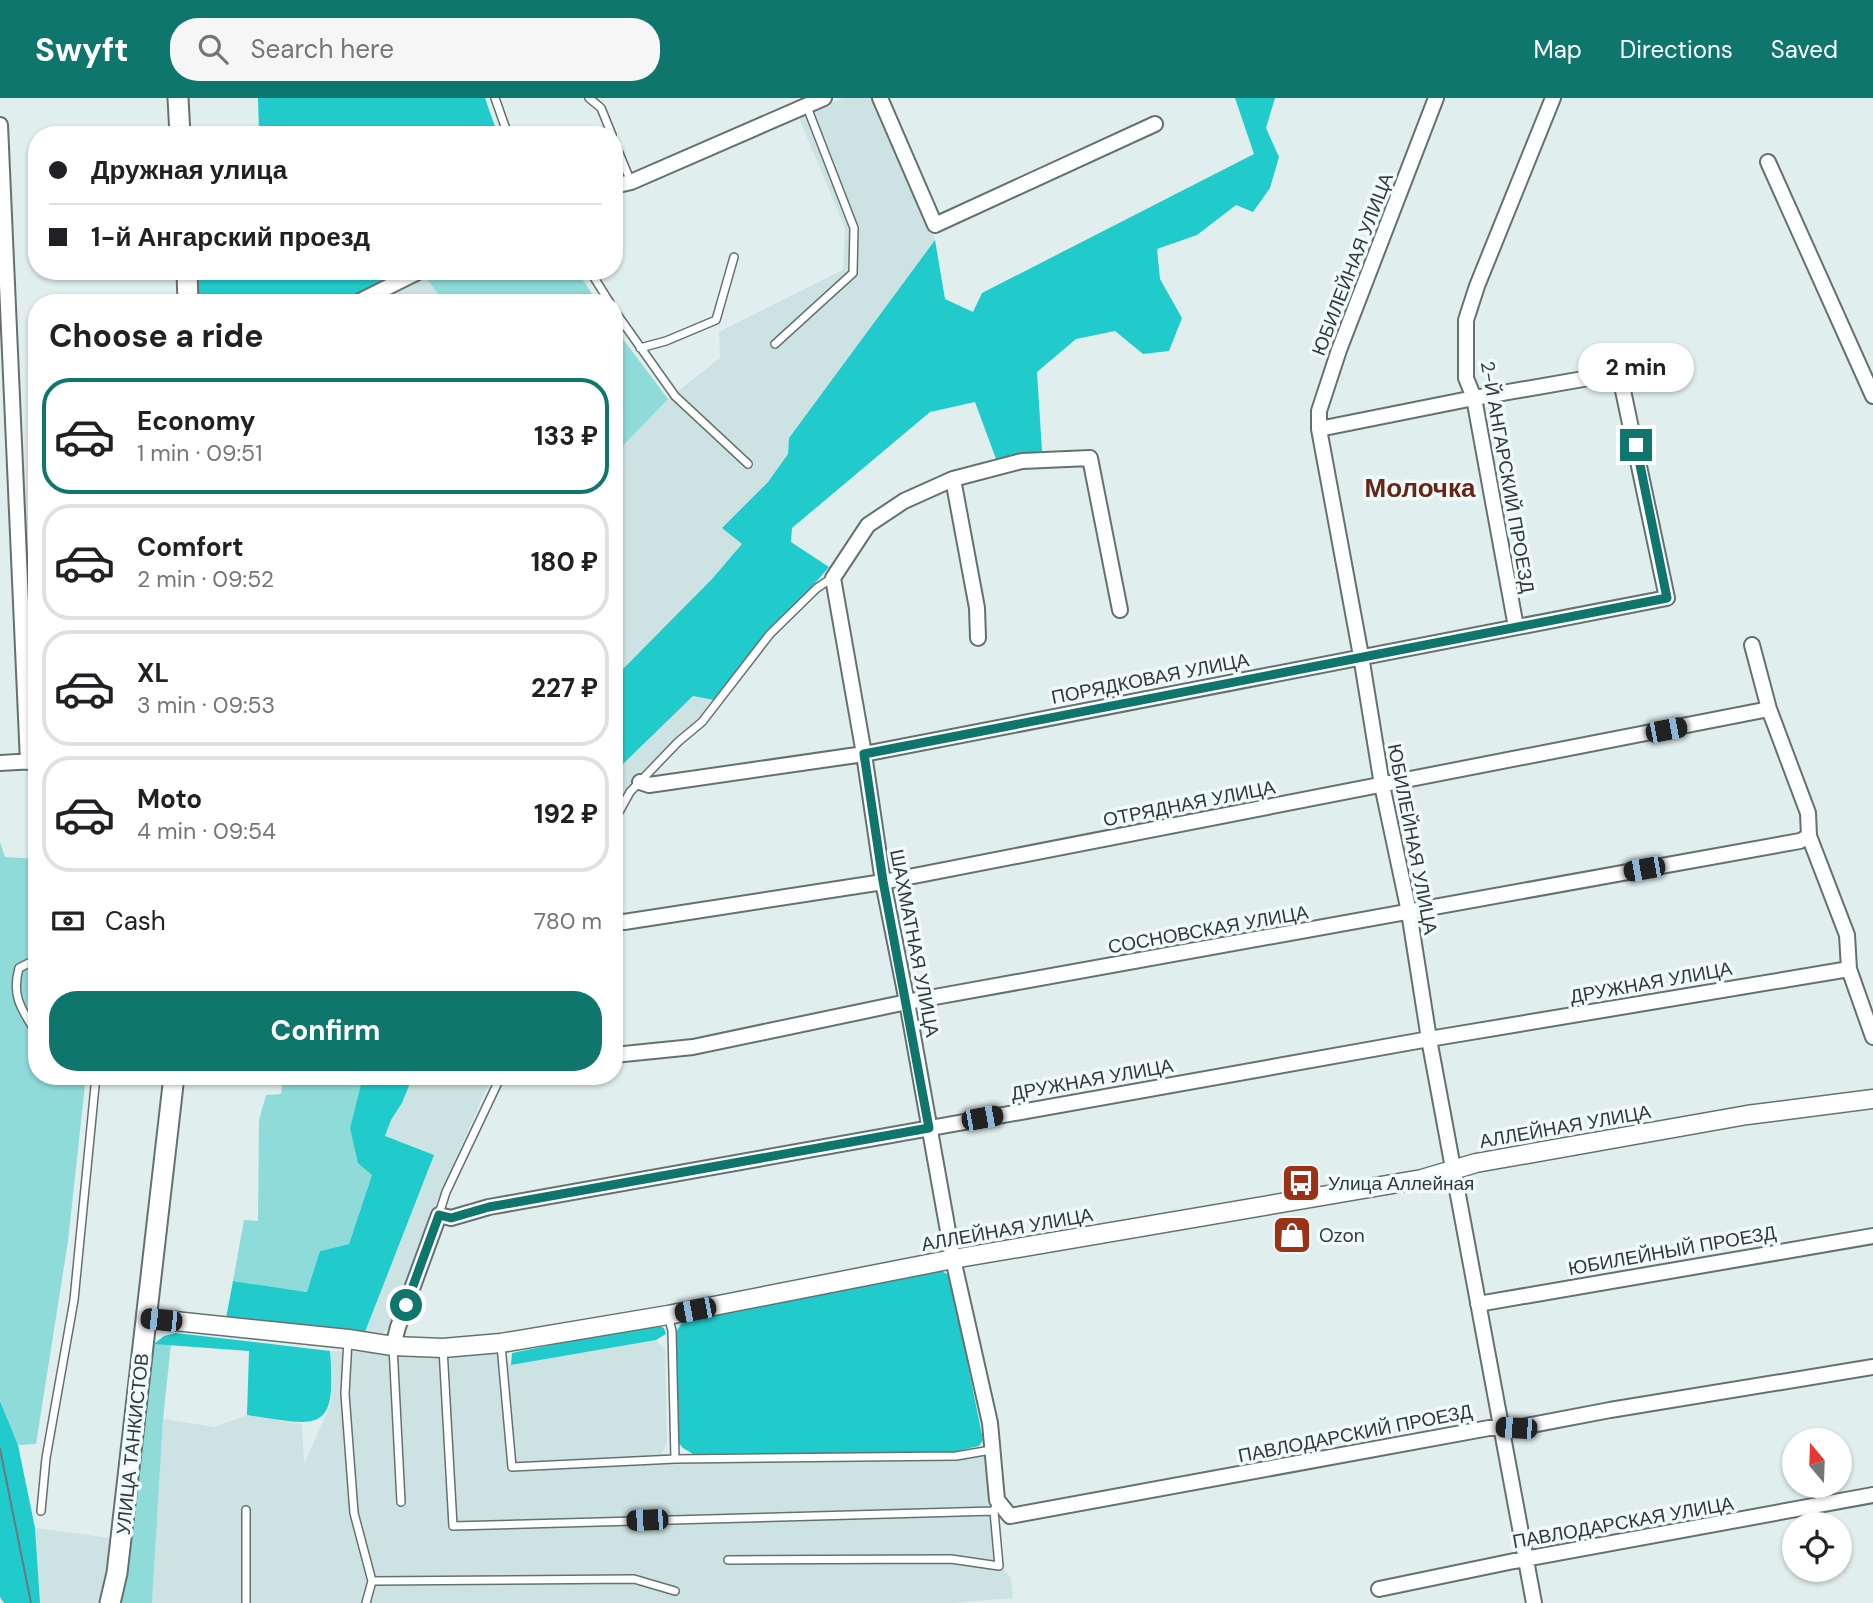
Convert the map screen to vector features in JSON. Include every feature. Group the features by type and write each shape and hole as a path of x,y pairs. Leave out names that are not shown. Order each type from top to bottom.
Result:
{"main road":[{"path":"178,98 180,126"},
{"name":"УЛИЦА ТАНКИСТОВ","path":"110,1603 117,1573 173,1085"}],"street":[{"path":"623,183 824,98"},
{"path":"880,98 935,225 1155,124"},
{"name":"ЮБИЛЕЙНАЯ УЛИЦА","path":"1436,98 1339,350 1319,411 1319,429 1382,785 1409,912 1452,1169 1534,1603"},
{"name":"2-Й АНГАРСКИЙ ПРОЕЗД","path":"1516,626 1474,398 1466,378 1466,320 1477,286 1553,98"},
{"path":"0,125 28,682"},
{"path":"1768,162 1873,396"},
{"path":"374,294 402,280"},
{"name":"ПОРЯДКОВАЯ УЛИЦА","path":"640,782 649,785 864,754 1667,598 1621,381 1606,374 1474,398"},
{"path":"1319,429 1474,398"},
{"path":"833,578 868,525 904,500 953,479 1022,460 1090,458 1120,610"},
{"path":"953,479 977,608 978,638"},
{"name":"ШАХМАТНАЯ УЛИЦА","path":"833,578 883,881 953,1259 990,1423 995,1505"},
{"path":"1752,645 1769,709 1808,813 1809,836 1847,935 1849,969 1873,1037"},
{"name":"ОТРЯДНАЯ УЛИЦА","path":"623,922 883,881 1769,709"},
{"path":"0,763 28,762"},
{"name":"СОСНОВСКАЯ УЛИЦА","path":"623,1054 693,1046 907,1002 1786,843 1809,836"},
{"name":"ДРУЖНАЯ УЛИЦА","path":"439,1215 451,1218 489,1207 929,1128 1429,1039 1849,969"},
{"name":"АЛЛЕЙНАЯ УЛИЦА","path":"146,1318 393,1346 443,1348 501,1343 668,1315 953,1259 1422,1179 1476,1163 1747,1115 1873,1099"},
{"path":"393,1346 439,1215"},
{"name":"ЮБИЛЕЙНЫЙ ПРОЕЗД","path":"1478,1304 1873,1236"},
{"name":"ПАВЛОДАРСКИЙ ПРОЕЗД","path":"995,1505 1010,1516 1501,1427 1516,1428 1873,1367"},
{"name":"ПАВЛОДАРСКАЯ УЛИЦА","path":"1380,1589 1873,1495"}],"lane":[{"path":"495,98 505,126"},
{"path":"589,98 601,108 608,126"},
{"path":"775,344 853,272 854,228 807,107"},
{"path":"623,162 631,181"},
{"path":"640,348 666,341 716,320 734,257"},
{"path":"623,323 675,396 748,464"},
{"path":"623,805 640,782 678,742 702,722 769,634 817,588 833,578"},
{"path":"28,964 19,968 15,985 22,1010 28,1020"},
{"path":"41,1510 46,1458 74,1300 95,1085"},
{"path":"439,1215 446,1192 496,1085"},
{"path":"668,1315 671,1331 675,1459"},
{"path":"348,1339 345,1394 354,1513 372,1581 366,1603"},
{"path":"501,1343 512,1467 675,1459 956,1456 991,1450"},
{"path":"393,1346 401,1502"},
{"path":"443,1348 453,1526 995,1505 999,1566 951,1559 728,1560"},
{"path":"246,1510 246,1603"},
{"path":"372,1581 634,1579 675,1591"}],"shaded area":[{"path":"258,98 485,98 495,126 259,126"},
{"path":"843,98 871,98 935,240 789,438 788,454 768,482 722,528 743,544 623,669 623,446 668,399 720,358 719,332 843,270 845,228 799,118"},
{"path":"1235,98 1275,98 1266,128 1279,157 1270,188 1253,212 1236,205 1197,235 1157,249 1160,279 1182,318 1169,351 1143,354 1115,331 1076,339 1037,372 1042,451 996,459 975,402 930,412 792,528 791,542 829,567 714,700 693,696 623,764 623,669 712,579 742,544 722,528 768,482 788,454 789,438 935,240 945,299 973,312 982,293 1254,154"},
{"path":"193,280 390,280 362,294 194,294"},
{"path":"419,280 427,280 438,294 390,294"},
{"path":"427,280 583,280 592,294 438,294"},
{"path":"623,339 668,399 623,446"},
{"path":"693,696 714,700 699,719 663,750 634,781 623,799 623,764"},
{"path":"0,842 5,857 28,858 28,1085 85,1085 68,1241 36,1444 18,1445 0,1401"},
{"path":"282,1085 361,1085 350,1128 372,1175 349,1244 320,1251 308,1292 233,1281 244,1220 258,1221 259,1120 266,1095 281,1094"},
{"path":"361,1085 409,1085 385,1136 434,1155 365,1332 226,1318 233,1281 307,1292 320,1251 349,1244 372,1175 358,1163 350,1128"},
{"path":"409,1085 488,1085 441,1192 389,1327 382,1334 365,1332 433,1155 384,1136"},
{"path":"942,1271 950,1276 983,1440 979,1446 953,1452 693,1454 677,1441 676,1332 683,1321"},
{"path":"655,1324 664,1328 666,1334 656,1340 511,1365 512,1353"},
{"path":"176,1333 330,1351 330,1398 326,1411 318,1419 307,1422 247,1415 249,1351 154,1344 164,1336"},
{"path":"656,1340 665,1350 667,1444 661,1454 953,1452 971,1449 988,1459 995,1559 1011,1578 1013,1598 953,1603 152,1603 163,1419 215,1427 247,1415 302,1424 304,1464 330,1406 333,1380 330,1351 440,1354 494,1352 511,1365"},
{"path":"154,1344 171,1344 163,1419 152,1603 121,1603 149,1352"},
{"path":"0,1401 18,1445 35,1528 40,1603 4,1603 0,1597"},
{"path":"35,1528 111,1538 101,1603 40,1603"}],"tram line":[{"path":"0,1449 31,1603"}],"place":[{"name":"Улица Аллейная","path":"1301,1183"},
{"name":"Ozon","path":"1292,1235"}],"district":[{"name":"Молочка","path":"1420,488"}],"route":[{"path":"406,1305 439,1215 451,1218 489,1207 929,1128 883,881 864,754 1667,598 1636,445"}]}
